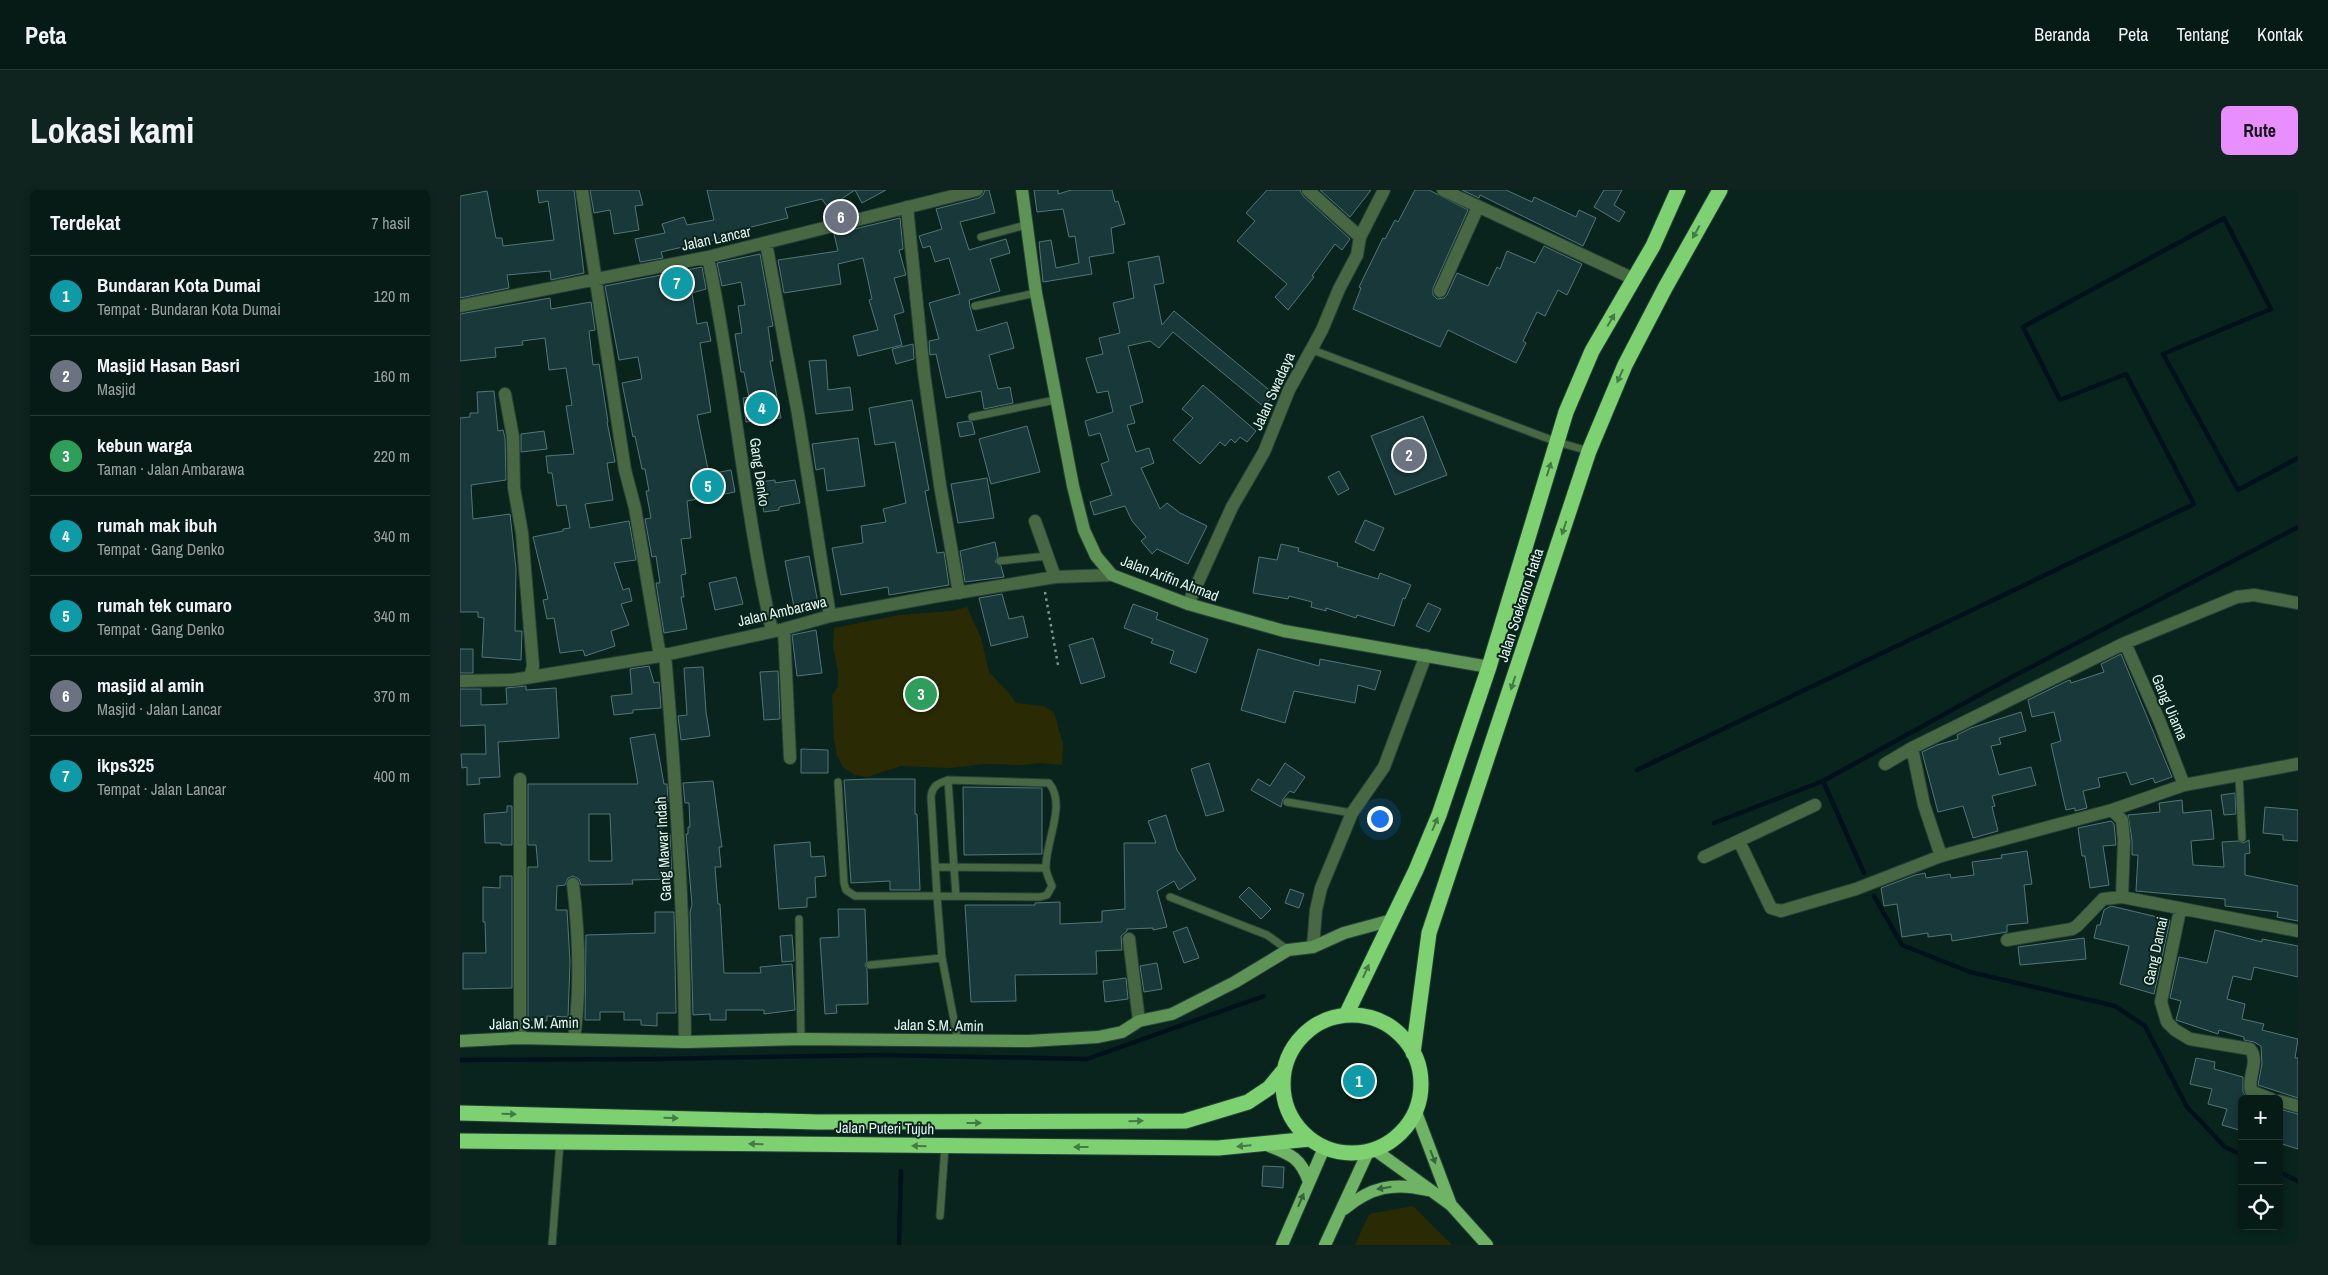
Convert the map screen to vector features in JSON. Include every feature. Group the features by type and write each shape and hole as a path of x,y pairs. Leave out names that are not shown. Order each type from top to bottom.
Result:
{"highway":[{"name":"Jalan Soekarno Hatta","path":"1346,1015 1416,870 1439,815 1489,667 1566,412 1592,351 1653,246 1678,190"},
{"name":"Jalan Soekarno Hatta","path":"1413,1053 1429,933 1589,451 1625,365 1665,288 1720,190"},
{"path":"1346,1015 1366,1017 1386,1024 1401,1036 1413,1053 1420,1072 1421,1092 1416,1112 1406,1128 1392,1141 1372,1151 1345,1153 1324,1148 1310,1139 1296,1125 1287,1108 1283,1089 1284,1070 1292,1049 1306,1032 1325,1020 1346,1015"},
{"name":"Jalan Puteri Tujuh","path":"460,1112 828,1122 1185,1121 1248,1102 1269,1088 1284,1070"},
{"name":"Jalan Puteri Tujuh","path":"460,1141 1218,1148 1310,1139"}],"main road":[{"path":"1416,1112 1452,1205"},
{"path":"1264,1144 1292,1155 1304,1169 1309,1182"},
{"path":"1282,1245 1324,1148"},
{"path":"1325,1245 1372,1151 1452,1205 1487,1245"},
{"path":"1342,1210 1356,1199 1377,1189 1406,1185 1432,1191"}],"street":[{"name":"Gang Mawar Indah","path":"582,190 625,470 635,508 663,655 676,787 684,927 685,1042"},
{"name":"Jalan Lancar","path":"460,306 708,257 977,190"},
{"name":"Jalan Arifin Ahmad","path":"1022,190 1036,293 1073,486 1084,530 1096,556 1112,575 1188,604 1284,631 1489,667"},
{"path":"1308,190 1360,237"},
{"name":"Jalan Swadaya","path":"1188,604 1232,507 1264,452 1289,390 1322,330 1339,289 1357,255 1360,237 1384,190"},
{"path":"1443,190 1634,279"},
{"path":"907,207 925,382 958,593"},
{"path":"1440,291 1478,207"},
{"path":"766,243 798,414 830,616"},
{"name":"Gang Denko","path":"708,257 730,382 757,563 778,630 790,758"},
{"path":"505,394 512,437 514,488 522,533 534,666 530,676"},
{"path":"1035,521 1047,556 1049,578"},
{"name":"Jalan Ambarawa","path":"460,681 513,680 663,655 778,630 830,616 958,593 1049,578 1112,575"},
{"path":"1885,764 1912,748 2125,642 2246,595 2298,603"},
{"name":"Gang Uiama","path":"2125,642 2159,720 2184,785"},
{"path":"1313,947 1316,910 1322,888 1352,813 1384,767 1426,656"},
{"path":"1912,748 1924,805 1941,856"},
{"path":"1739,841 1768,902 1776,911 1787,910 1856,889 1941,856 2112,810 2184,785 2298,764"},
{"path":"520,779 520,1038"},
{"path":"1704,857 1815,805"},
{"path":"2112,810 2122,820 2124,851 2122,897"},
{"path":"573,884 579,944 577,1014 574,1039"},
{"path":"2007,940 2072,929 2103,899 2122,897 2180,910 2298,931"},
{"name":"Gang Damai","path":"2180,910 2161,1002 2167,1022 2175,1030 2190,1039 2250,1049 2253,1053 2254,1063 2249,1083 2252,1091 2262,1095"},
{"name":"Jalan S.M. Amin","path":"460,1041 520,1038 685,1042 801,1039 1029,1041 1098,1036 1122,1032 1139,1021 1172,1014 1235,982 1288,950 1313,947 1344,933 1392,920"},
{"path":"1129,939 1139,1021"},
{"path":"2283,1102 2298,1106"}],"lane":[{"path":"981,237 1026,224"},
{"path":"975,306 1036,293"},
{"path":"1310,349 1557,442 1589,451"},
{"path":"972,417 1055,400"},
{"path":"1000,561 1047,556"},
{"path":"2239,775 2242,838"},
{"path":"948,780 956,896"},
{"path":"838,782 844,882 846,890 855,896 937,896 956,896 1040,898 1047,895 1052,886 1046,868 1056,806 1053,788 1049,783 948,780 939,782 932,792 935,867 937,896 942,958 958,1041"},
{"path":"1287,802 1352,813"},
{"path":"935,867 1046,868"},
{"path":"1170,897 1267,935 1288,950"},
{"path":"799,919 801,1039"},
{"path":"870,965 942,958"},
{"path":"552,1245 560,1142"},
{"path":"940,1216 945,1146"}],"path":[{"path":"1049,578 1058,665"}],"shaded area":[{"path":"967,607 981,638 989,672 1016,703 1043,706 1054,712 1063,744 1062,765 1040,763 1023,765 985,764 949,768 901,766 867,777 855,775 843,767 837,756 834,739 832,696 838,686 838,671 833,648 834,628 899,615 952,611"},
{"path":"1413,1206 1452,1245 1355,1245 1369,1214"}],"building":[{"path":"537,190 574,190 584,273 551,280 550,271 507,275 509,288 460,298 460,196 487,191 496,238 502,238 503,246 554,240 548,201 539,203"},
{"path":"590,190 639,190 643,205 635,206 639,230 614,234 610,210 594,213"},
{"path":"707,190 855,190 828,208 822,199 785,208 788,218 743,229 744,233 661,252 663,258 640,262 635,239 665,233 662,224 684,217 687,225 714,220"},
{"path":"855,190 886,190 862,203"},
{"path":"985,190 989,190 995,213 960,222 969,250 1006,239 1010,253 990,259 1000,291 969,300 970,307 977,331 1007,322 1014,348 989,355 998,389 1010,387 1013,403 984,409 981,391 946,398 936,354 930,355 929,341 939,339 929,303 960,294 949,258 935,262 930,246 923,248 919,236 942,229 936,209 979,198"},
{"path":"1034,190 1058,190 1058,194 1071,190 1112,190 1115,202 1118,201 1125,224 1111,228 1114,253 1089,257 1092,274 1043,282 1039,242 1051,240 1056,268 1079,263 1075,236 1069,237 1063,209 1037,212"},
{"path":"1267,190 1300,190 1303,196 1350,239 1342,250 1335,244 1312,276 1314,277 1288,310 1275,297 1287,284 1237,241 1255,221 1246,213"},
{"path":"1320,190 1371,190 1350,217"},
{"path":"1415,190 1429,190 1468,210 1433,288 1433,295 1437,299 1444,298 1447,295 1457,273 1488,286 1497,267 1500,269 1507,251 1535,263 1544,246 1582,264 1567,295 1558,290 1545,316 1537,312 1523,341 1526,343 1516,363 1448,330 1440,347 1353,309 1361,288 1359,287 1383,238 1385,239 1395,220 1398,222"},
{"path":"1462,190 1506,190 1532,202 1534,197 1576,217 1579,210 1596,218 1583,246 1480,195 1479,198"},
{"path":"1604,190 1622,190 1614,205 1625,212 1619,222 1594,207"},
{"path":"900,218 903,249 899,250 906,275 894,278 904,312 894,315 902,345 858,356 853,336 878,330 869,300 872,299 863,258 838,264 841,284 784,293 778,260 838,251 834,234"},
{"path":"760,254 773,326 768,327 773,361 770,361 781,418 746,422 743,398 749,397 744,372 741,372 735,334 742,333 738,306 745,305 741,282 722,286 717,263"},
{"path":"1159,256 1164,283 1154,285 1162,325 1174,311 1274,394 1264,407 1173,332 1159,348 1150,341 1128,346 1143,402 1130,406 1135,423 1127,425 1136,452 1149,448 1154,463 1141,468 1160,509 1167,503 1180,513 1207,526 1188,564 1157,549 1152,554 1141,541 1146,537 1132,521 1125,506 1094,515 1090,502 1112,495 1101,464 1109,461 1100,433 1089,436 1085,421 1113,412 1108,391 1097,393 1086,358 1103,354 1099,338 1120,333 1113,303 1134,298 1128,262"},
{"path":"702,267 706,289 692,293 697,324 707,322 711,341 700,343 711,412 697,415 709,474 731,470 735,492 687,501 691,538 681,539 686,574 681,575 684,597 681,597 687,629 664,633 656,583 660,583 656,556 652,557 645,519 651,518 646,491 649,491 645,469 642,469 635,436 633,437 622,383 642,379 638,357 619,360 605,286"},
{"path":"550,298 551,309 591,302 595,330 589,331 593,365 599,364 615,462 607,463 613,500 585,504 590,528 629,521 636,560 614,563 623,590 629,588 632,601 621,604 629,625 611,631 615,646 585,656 583,650 560,653 554,618 547,619 543,600 548,599 533,537 570,528 566,505 557,506 552,473 548,473 546,456 574,454 566,406 572,405 566,368 549,370 545,338 522,341 523,345 495,348 496,357 460,361 460,314"},
{"path":"913,344 914,359 896,364 892,349"},
{"path":"826,360 828,390 850,387 853,410 816,414 809,361"},
{"path":"1203,385 1256,431 1247,442 1240,437 1235,443 1231,439 1225,446 1220,442 1200,464 1173,440 1193,418 1182,409"},
{"path":"494,391 498,431 503,430 505,438 506,480 471,485 473,519 510,514 516,569 515,631 522,631 521,660 482,657 484,618 478,617 478,612 460,612 460,418 470,417 470,413 478,413 477,392"},
{"path":"912,400 929,490 925,491 937,553 944,552 949,585 889,595 888,587 841,595 832,548 863,543 861,526 886,522 883,509 906,503 895,442 875,445 869,408"},
{"path":"1423,416 1447,475 1395,495 1371,436"},
{"path":"972,422 975,434 960,437 957,423"},
{"path":"1027,426 1040,472 991,484 979,439"},
{"path":"544,431 547,449 521,452 521,434"},
{"path":"858,438 865,486 827,491 824,468 816,470 812,444"},
{"path":"1339,471 1349,489 1338,495 1328,477"},
{"path":"987,478 994,518 958,523 951,484"},
{"path":"775,480 775,483 795,480 800,503 779,507 779,510 764,512 759,482"},
{"path":"1365,520 1384,528 1374,551 1355,542"},
{"path":"995,542 998,556 995,562 1001,566 1004,577 965,582 960,551"},
{"path":"1281,544 1299,548 1298,551 1338,563 1337,566 1378,579 1380,573 1411,585 1405,599 1403,598 1394,626 1357,615 1356,618 1326,608 1326,611 1311,607 1312,602 1289,596 1288,599 1253,593 1259,557 1277,560"},
{"path":"809,556 818,603 794,607 785,561"},
{"path":"736,577 743,604 715,610 709,583"},
{"path":"1002,594 1009,619 1023,616 1028,637 991,646 979,598"},
{"path":"1428,603 1441,609 1429,632 1416,626"},
{"path":"1133,604 1158,613 1156,619 1208,639 1196,673 1170,663 1174,651 1151,643 1153,639 1124,628"},
{"path":"816,630 822,673 797,676 792,635"},
{"path":"1093,638 1105,677 1081,684 1069,645"},
{"path":"460,649 473,649 473,673 460,673"},
{"path":"1258,649 1319,666 1320,659 1381,671 1375,690 1358,685 1355,703 1294,691 1285,723 1241,710"},
{"path":"2121,654 2172,777 2155,783 2153,778 2131,785 2126,772 2098,778 2100,787 2083,791 2087,808 2075,811 2075,808 2066,810 2051,744 2061,741 2054,712 2032,717 2028,700 2067,681 2070,680 2071,683 2104,672 2101,664"},
{"path":"649,666 654,683 659,682 661,708 633,710 633,713 614,715 611,696 632,694 630,669"},
{"path":"703,667 706,712 710,736 681,740 678,716 687,715 684,668"},
{"path":"778,671 780,719 764,720 760,672"},
{"path":"526,686 526,690 556,688 559,738 498,742 500,777 479,778 480,784 467,785 467,767 462,768 461,754 486,754 485,725 460,726 460,689 481,689 481,705 507,704 506,688"},
{"path":"2021,712 2026,731 1999,738 2001,744 1991,746 1999,775 2031,767 2036,785 1992,796 1995,806 1992,807 1998,831 1973,838 1963,806 1938,812 1922,752 1958,739 1957,735 1971,728"},
{"path":"655,734 664,784 667,784 668,802 660,802 662,835 670,834 672,879 632,880 633,884 581,885 579,879 573,876 568,878 565,885 557,886 556,910 567,910 570,962 568,1017 547,1016 547,1021 528,1020 528,867 538,867 536,845 528,845 528,784 638,784 630,738","holes":["589,814 610,814 612,861 589,861"]},
{"path":"801,749 828,750 828,773 801,773"},
{"path":"1209,763 1224,811 1206,816 1191,769"},
{"path":"1285,763 1305,777 1294,793 1290,791 1283,799 1281,807 1251,790 1258,779 1270,786"},
{"path":"915,779 915,814 917,814 920,890 890,890 890,881 851,883 844,780"},
{"path":"713,781 722,847 719,847 721,867 715,867 718,904 720,904 724,973 761,973 760,967 792,964 795,1010 764,1014 764,1010 726,1010 726,1020 710,1020 710,1014 693,1015 690,912 692,905 686,834 688,834 688,827 690,827 689,803 685,803 683,783"},
{"path":"963,787 1042,788 1042,854 964,855"},
{"path":"2235,793 2236,814 2224,815 2221,795"},
{"path":"2182,800 2183,813 2211,810 2214,839 2191,841 2193,865 2224,867 2222,842 2238,841 2243,843 2249,840 2250,853 2245,854 2245,875 2298,886 2298,921 2277,917 2278,912 2225,906 2225,899 2136,891 2138,855 2132,855 2128,815 2160,812 2159,803"},
{"path":"507,806 512,806 512,845 485,843 484,814 507,812"},
{"path":"2265,807 2298,810 2298,841 2283,840 2283,835 2263,833"},
{"path":"1166,815 1177,850 1196,879 1179,890 1174,881 1157,891 1167,927 1153,930 1153,928 1127,929 1121,936 1122,950 1096,951 1097,974 1015,975 1016,1001 971,1002 965,905 1035,905 1035,903 1060,902 1060,924 1102,922 1102,911 1125,909 1124,843 1156,843 1148,821"},
{"path":"2111,821 2114,824 2116,845 2103,846 2109,885 2090,888 2085,856 2082,856 2078,828"},
{"path":"810,842 811,857 824,856 826,876 815,877 816,897 807,898 807,907 779,909 774,845"},
{"path":"2027,851 2032,884 2024,885 2028,923 2007,925 2007,932 1952,941 1951,934 1928,937 1928,933 1902,937 1897,904 1884,906 1881,888 1925,873 1926,878 1950,874 1951,878 1974,875 1972,862 2002,858 2001,855"},
{"path":"500,876 512,876 512,988 463,989 463,953 486,953 485,922 483,922 483,887 500,888"},
{"path":"1249,887 1271,909 1261,919 1239,897"},
{"path":"1290,889 1304,894 1299,908 1285,903"},
{"path":"2111,906 2170,920 2154,994 2120,984 2129,946 2094,938 2097,925 2100,925 2104,910"},
{"path":"838,909 865,909 867,961 865,965 867,969 868,1004 836,1005 837,1013 825,1014 820,938 839,937"},
{"path":"655,912 674,912 676,1013 657,1013 657,1026 641,1025 641,1020 624,1020 624,1012 600,1012 600,1020 585,1020 586,935 655,933"},
{"path":"1187,927 1199,958 1184,963 1173,932"},
{"path":"2215,930 2262,942 2262,939 2298,946 2298,977 2254,967 2251,980 2233,976 2227,999 2245,1004 2242,1019 2264,1024 2262,1030 2298,1039 2295,1058 2298,1058 2298,1098 2258,1085 2262,1064 2261,1046 2244,1040 2244,1037 2219,1030 2218,1034 2176,1020 2181,1001 2170,998 2179,957 2207,963"},
{"path":"792,935 794,961 782,962 780,936"},
{"path":"2084,938 2086,959 2020,965 2018,947"},
{"path":"1157,963 1162,989 1144,992 1140,966"},
{"path":"1126,978 1128,999 1105,1002 1103,981"},
{"path":"2196,1058 2215,1062 2214,1069 2243,1077 2243,1092 2245,1095 2238,1095 2238,1130 2222,1125 2227,1109 2208,1104 2212,1089 2190,1084"},
{"path":"2283,1110 2298,1114 2298,1149 2283,1144"},
{"path":"1263,1166 1284,1167 1283,1188 1262,1186"}],"waterway":[{"path":"1637,770 2194,504 2126,374 2060,400 2023,327 2224,218 2271,309 2163,354 2238,490 2298,458"},
{"path":"1714,823 1823,781 2010,678 2298,527"},
{"path":"1823,781 1864,873"},
{"path":"1874,896 1902,945 1970,972 2115,1006 2145,1026 2187,1107 2225,1147 2238,1153"},
{"path":"460,1060 881,1055 1087,1059 1264,996"},
{"path":"899,1245 901,1171"},
{"path":"2283,1174 2298,1181"}],"place":[{"name":"masjid al amin","path":"841,217"},
{"name":"ikps325","path":"677,283"},
{"name":"rumah mak ibuh","path":"762,408"},
{"name":"Masjid Hasan Basri","path":"1409,455"},
{"name":"rumah tek cumaro","path":"708,486"},
{"name":"kebun warga","path":"921,694"},
{"name":"Bundaran Kota Dumai","path":"1359,1081"}]}
